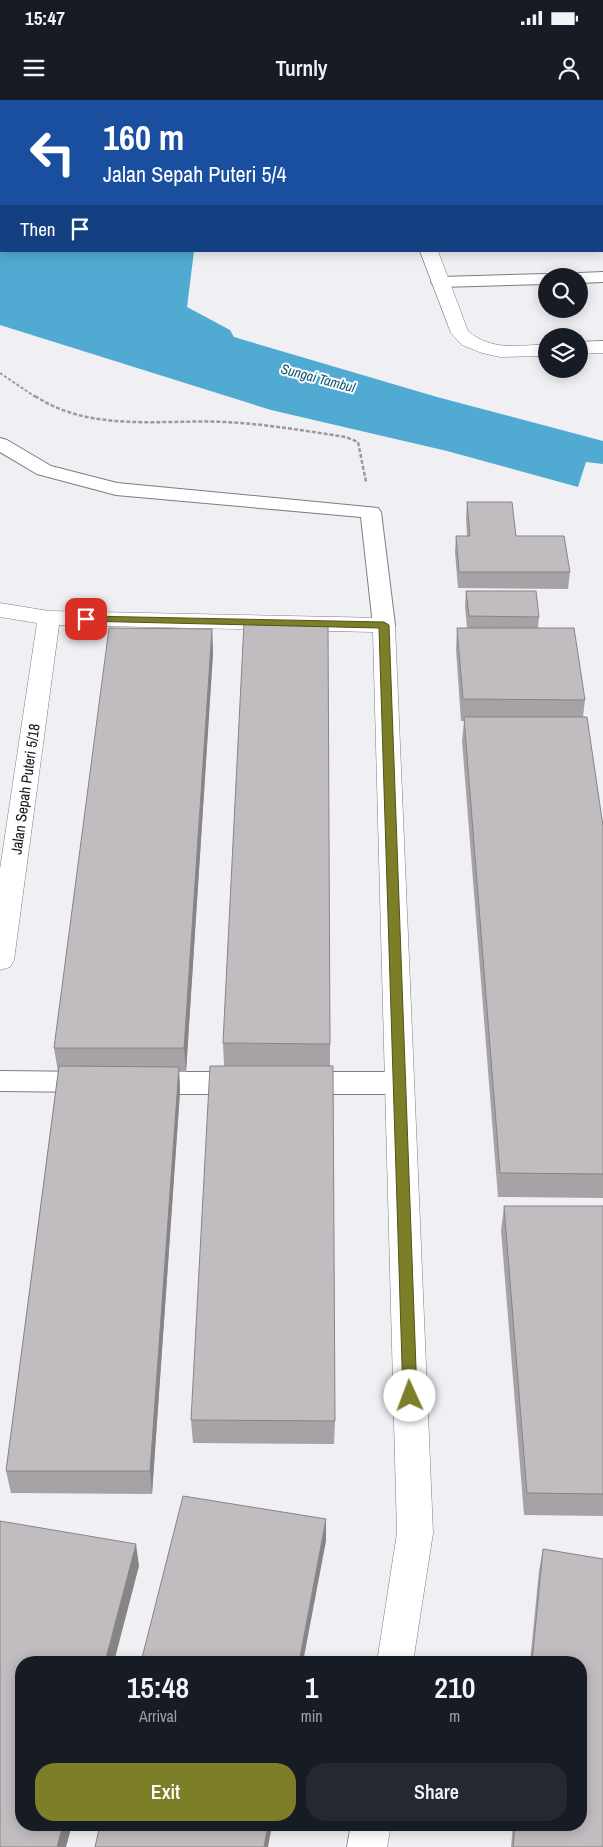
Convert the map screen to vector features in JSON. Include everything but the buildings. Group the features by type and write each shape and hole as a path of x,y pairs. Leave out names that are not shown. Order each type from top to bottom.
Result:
{"street":[{"path":"429,252 460,333 467,341 495,351 538,350"},
{"path":"588,348 603,347"},
{"path":"0,610 50,618 384,625 414,1533 396,1656"},
{"name":"Jalan Sepah Puteri 5/18","path":"0,960 50,618"},
{"path":"367,1847 370,1831"}],"lane":[{"path":"588,278 603,277"},
{"path":"440,282 538,279"},
{"path":"0,444 44,470 116,490 372,512 384,625"},
{"path":"0,1081 399,1083"}],"path":[{"path":"0,373 44,402 85,417 126,422 222,422 252,424 346,437 358,442 372,512"}],"water":[{"name":"Sungai Tambul","path":"0,252 194,252 187,307 230,330 234,337 437,397 603,441 603,464 586,462 578,487 447,451 271,410 0,325"}],"route":[{"path":"86,619 384,625 410,1396"}]}
